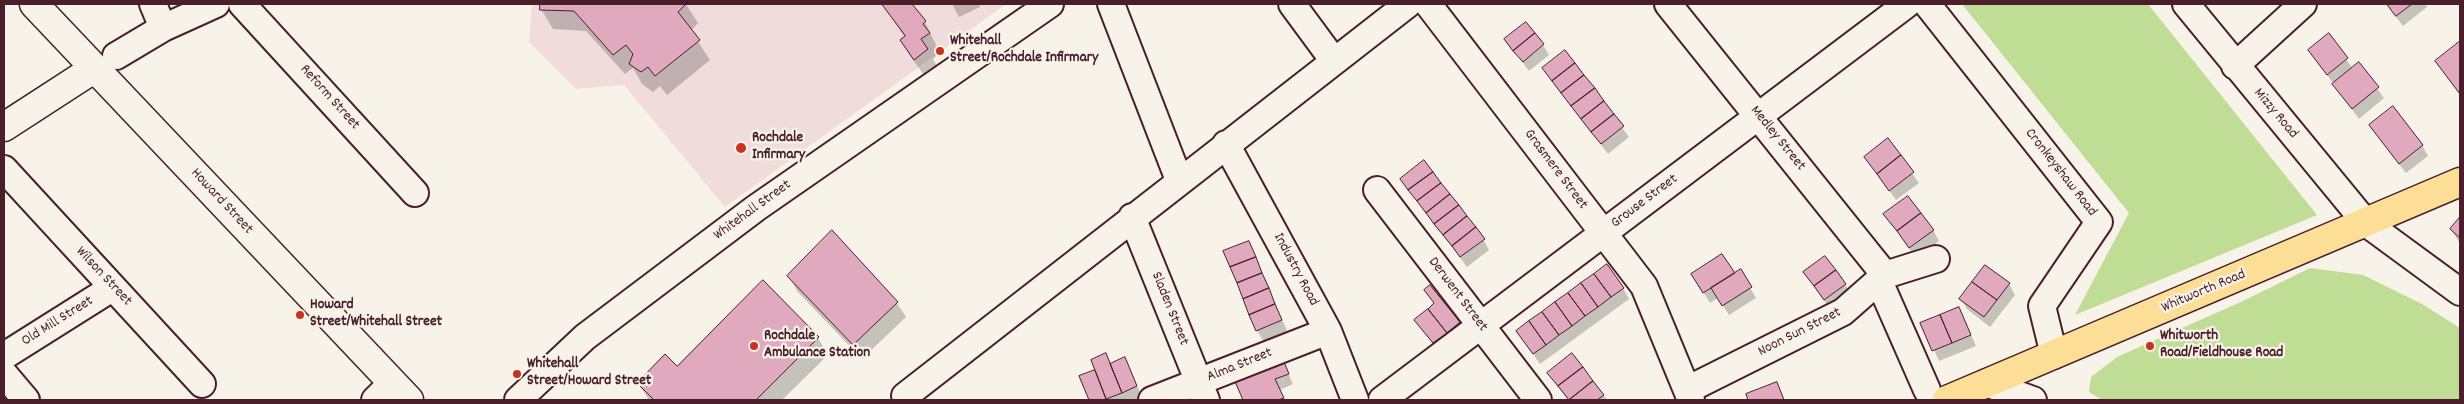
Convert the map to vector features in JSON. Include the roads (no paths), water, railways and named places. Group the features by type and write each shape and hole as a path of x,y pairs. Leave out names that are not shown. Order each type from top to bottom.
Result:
{"main road":[{"name":"Whitworth Road","path":"1937,395 1986,383 2460,182"}],"street":[{"name":"Howard Street","path":"34,4 105,62 392,395"},
{"path":"153,4 163,28"},
{"path":"4,127 105,62 163,28 216,4"},
{"name":"Reform Street","path":"242,4 415,193"},
{"name":"Whitehall Street","path":"518,400 584,337 740,220 1050,4"},
{"path":"1111,4 1180,180"},
{"path":"1292,4 1334,61"},
{"path":"906,398 1132,217 1408,4"},
{"name":"Grasmere Street","path":"1428,4 1644,286 1689,395"},
{"name":"Medley Street","path":"1668,4 1758,116 1882,278 1937,395"},
{"name":"Grouse Street","path":"1382,400 1907,4"},
{"name":"Cronkeyshaw Road","path":"1927,4 2099,222 2042,306 2054,355"},
{"name":"Mizzy Road","path":"2186,4 2235,66 2366,223 2460,292"},
{"path":"2235,66 2303,4"},
{"name":"Industry Road","path":"1226,144 1328,331 1355,400"},
{"name":"Wilson Street","path":"4,169 202,384"},
{"name":"Derwent Street","path":"1377,190 1538,400"},
{"name":"Sladen Street","path":"1132,217 1203,391"},
{"name":"Noon Sun Street","path":"1689,395 1843,312 1882,278 1936,259"},
{"name":"Old Mill Street","path":"4,356 112,288"},
{"name":"Alma Street","path":"1152,400 1203,391 1328,331"},
{"path":"4,374 26,400"},
{"path":"1986,383 2033,400"}],"place":[{"name":"Whitehall Street/Rochdale Infirmary","path":"940,51"},
{"name":"Rochdale Infirmary","path":"741,148"},
{"name":"Howard Street/Whitehall Street","path":"300,315"},
{"name":"Rochdale Ambulance Station","path":"754,346"},
{"name":"Whitworth Road/Fieldhouse Road","path":"2150,346"},
{"name":"Whitehall Street/Howard Street","path":"517,374"}]}
